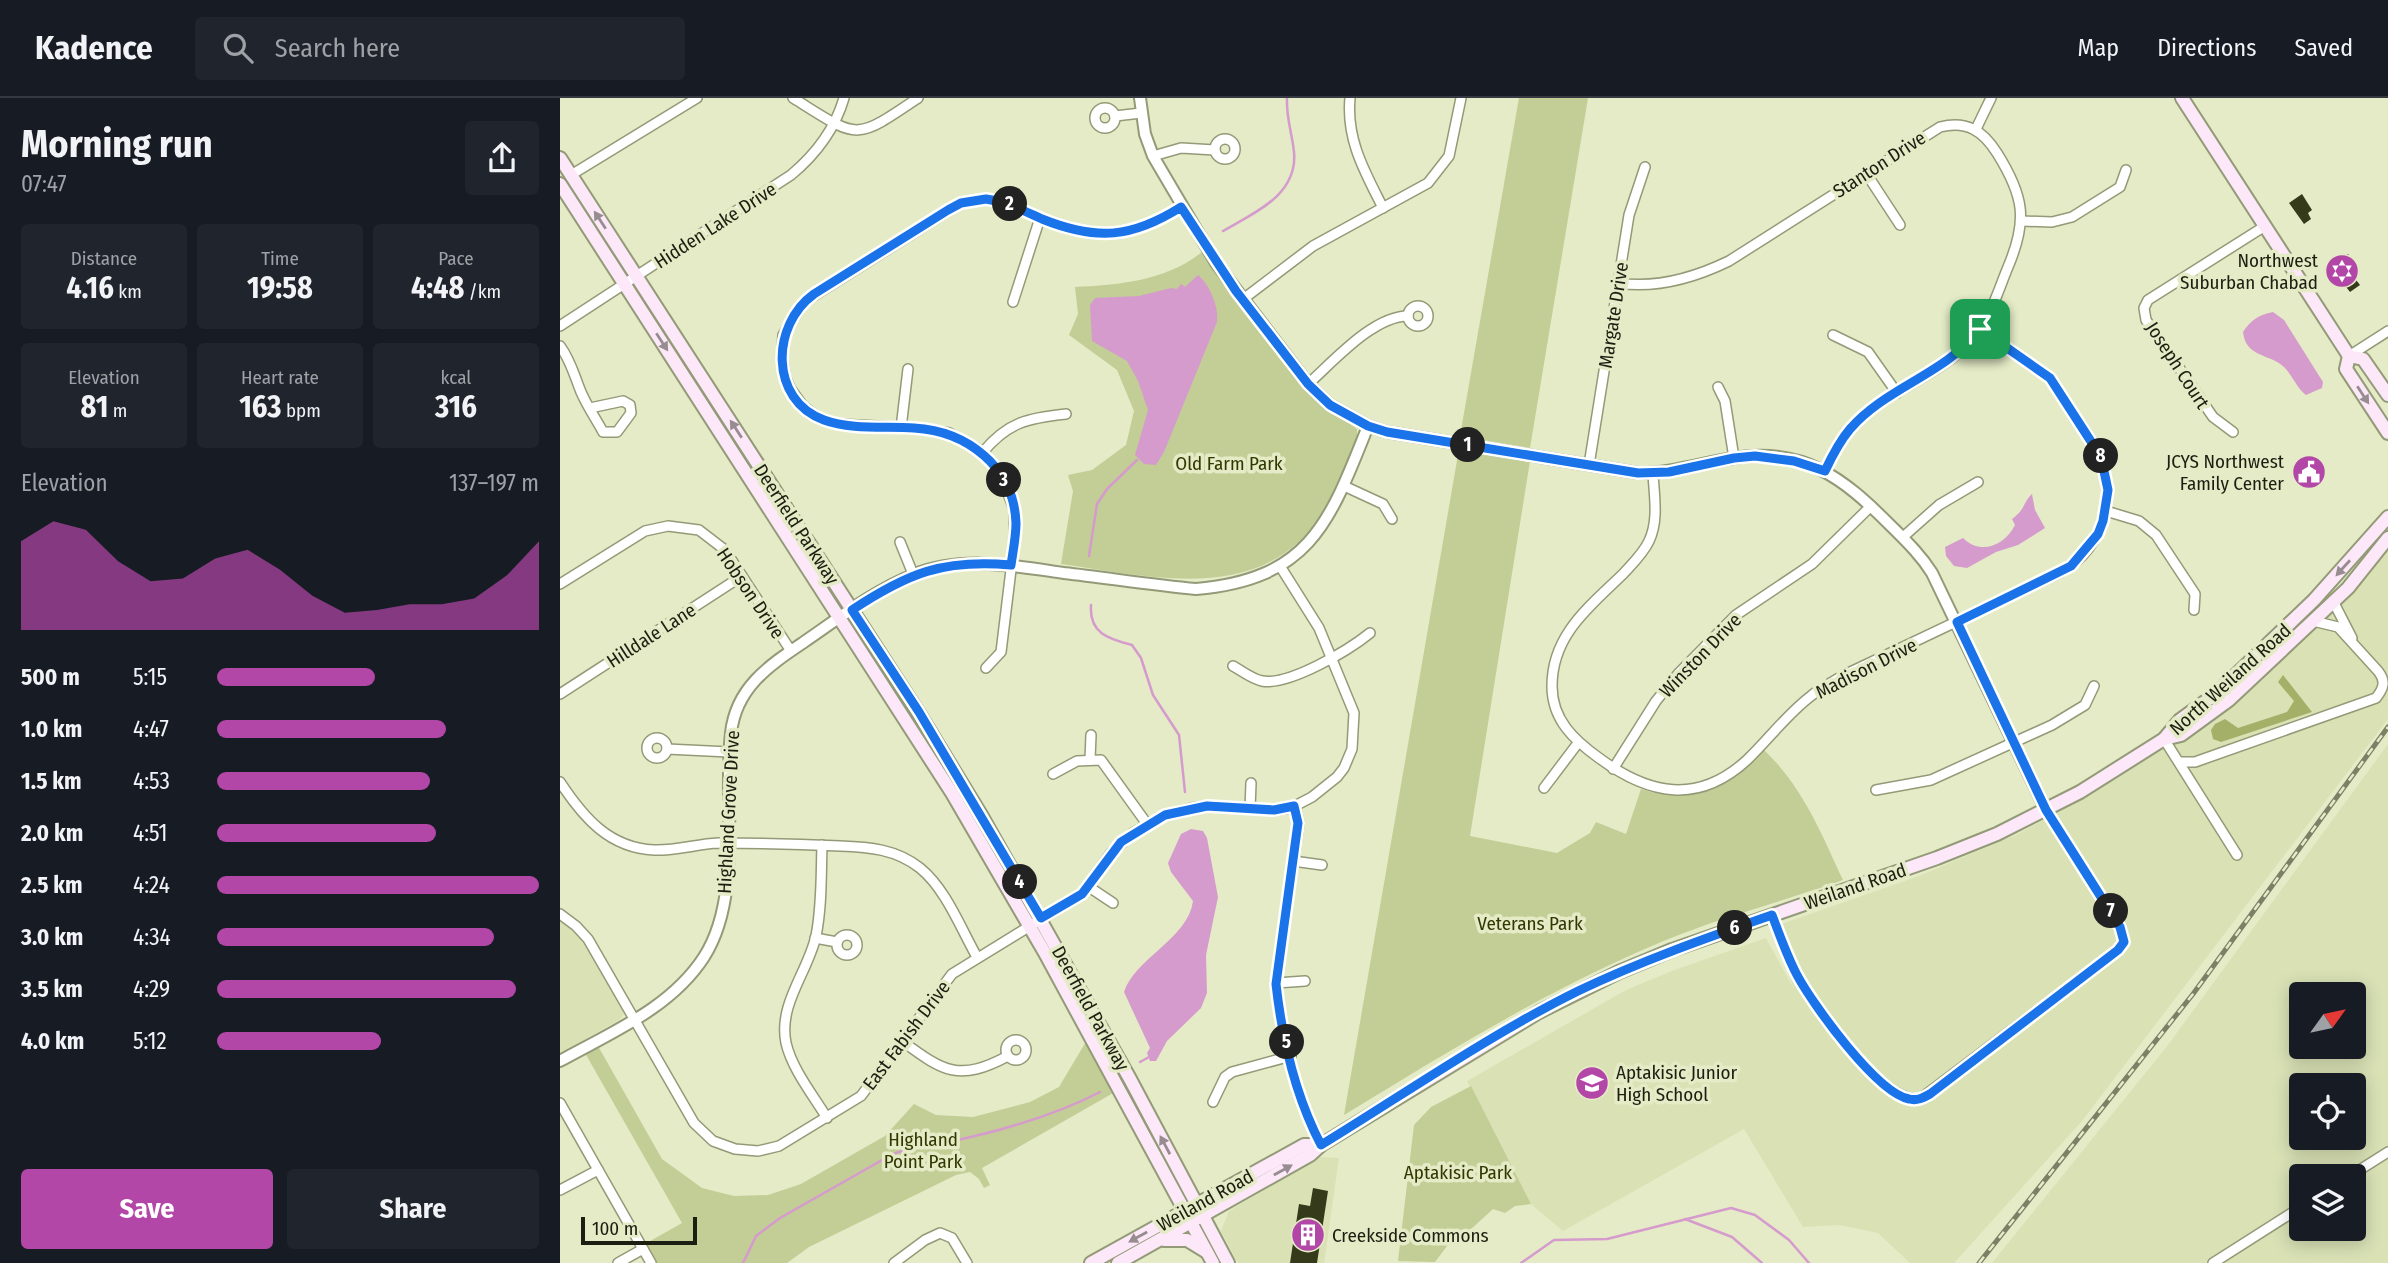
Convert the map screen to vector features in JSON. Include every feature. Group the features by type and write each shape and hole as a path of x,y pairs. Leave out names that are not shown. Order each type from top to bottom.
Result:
{"main road":[{"path":"2182,98 2349,355 2363,359 2388,395"},
{"name":"Deerfield Parkway","path":"560,158 846,614 1030,926 1194,1213 1228,1263"},
{"name":"Deerfield Parkway","path":"560,184 846,614 919,712 1041,918 1194,1213 1211,1259"},
{"path":"2349,355 2346,369 2388,433"},
{"name":"North Weiland Road","path":"2164,739 2180,720 2217,693 2272,643 2388,517"},
{"name":"North Weiland Road","path":"2164,739 2181,735 2203,722 2229,700 2348,588 2388,538"},
{"path":"2333,601 2348,594 2388,551"},
{"name":"Weiland Road","path":"1091,1263 1310,1155 1321,1145 1539,1012 1577,992 1672,950 1937,858 2046,810 2164,739"},
{"name":"Weiland Road","path":"1118,1263 1157,1241 1194,1213"},
{"path":"1157,1241 1187,1240 1211,1259"}],"street":[{"path":"571,175 698,98"},
{"path":"793,98 849,131 868,129 918,98"},
{"name":"Hidden Lake Drive","path":"560,326 790,175 815,151 834,123 844,98"},
{"path":"1140,98 1141,113 1153,156 1181,207 1242,300 1308,384 1330,405 1368,426 1387,432 1619,471 1669,472 1734,458 1780,458 1825,471 1852,488 1925,562 1957,622 2046,810 2120,927 2124,942 2118,950 1920,1099 1912,1100 1900,1095 1862,1063 1839,1038 1796,974 1772,915"},
{"path":"1350,98 1349,118 1355,149 1383,208"},
{"path":"1242,300 1313,246 1419,189 1444,165 1454,140 1461,98"},
{"path":"1825,471 1850,429 1897,393 1950,359 1980,329 2018,246 2022,221 2014,179 1990,142 1976,129 1991,98"},
{"path":"1115,116 1141,113"},
{"name":"Stanton Drive","path":"1618,283 1651,286 1711,270 1940,127 1959,124 1976,129"},
{"path":"1153,156 1181,148 1215,150"},
{"name":"Margate Drive","path":"1589,465 1631,207 1645,167"},
{"path":"2022,221 2052,222 2072,217 2120,187 2126,170"},
{"path":"1866,173 1900,225"},
{"path":"986,668 1001,652 1016,537 1014,509 1001,475 983,453 948,433 838,424 819,418 803,406 790,388 782,365 783,335 796,311 814,294 961,203 997,200 1082,232 1115,234 1156,222 1181,207"},
{"path":"1013,302 1040,218"},
{"name":"Joseph Court","path":"2233,432 2213,417 2146,320 2144,308 2148,300 2265,226"},
{"path":"1308,384 1364,335 1394,318 1408,316"},
{"name":"Madison Drive","path":"1653,473 1655,509 1650,541 1635,562 1569,628 1554,662 1552,694 1564,726 1578,743 1614,769 1626,777 1657,789 1688,790 1708,785 1743,763 1813,694 1842,677 2071,566 2098,534 2106,511 2108,490 2101,457 2050,378 1980,329"},
{"path":"2349,355 2388,331"},
{"path":"1833,335 1868,352 1897,393"},
{"path":"560,346 573,365 580,391 603,432 611,434 620,430 632,414 627,402 618,400 590,408"},
{"path":"901,428 908,369"},
{"path":"1718,387 1724,401 1734,458"},
{"path":"983,453 994,439 1017,423 1066,414"},
{"name":"Highland Grove Drive","path":"560,1061 634,1020 678,990 706,954 722,909 728,843 729,752 734,717 751,682 773,662 913,574 963,564 1011,565 1196,589 1227,586 1252,579 1299,553 1319,531 1344,486 1368,426"},
{"path":"1903,537 1939,505 1978,482"},
{"path":"1344,486 1383,504 1392,519"},
{"name":"Winston Drive","path":"1614,769 1656,701 1735,615 1812,564 1871,506"},
{"path":"2106,511 2139,521 2156,535 2195,594 2194,610"},
{"name":"Hobson Drive","path":"560,584 638,535 668,526 699,530 725,550 791,651"},
{"path":"900,542 913,574"},
{"name":"East Fabish Drive","path":"560,914 588,939 694,1123 702,1132 723,1146 747,1151 779,1146 862,1096 952,974 1041,918 1074,901 1089,887 1121,842 1147,824 1177,811 1192,808 1274,810 1294,806 1312,797 1337,777 1352,749 1354,713 1319,628 1280,565"},
{"name":"Hilldale Lane","path":"560,694 742,576"},
{"path":"2333,601 2358,649"},
{"path":"2180,762 2195,762 2376,698 2381,691 2383,678 2338,627 2312,621"},
{"path":"1233,666 1259,680 1269,681 1298,674 1350,649 1370,633"},
{"path":"1876,790 1931,780 2053,725 2085,705 2094,686"},
{"path":"1090,759 1091,735"},
{"path":"2164,739 2237,855"},
{"path":"1544,788 1578,743"},
{"path":"667,749 729,752"},
{"path":"1053,774 1077,761 1101,760 1147,824"},
{"path":"560,782 592,825 630,845 653,850 728,843 822,845 885,850 920,869 935,885 977,957"},
{"path":"1250,809 1251,783"},
{"path":"1294,806 1298,823 1276,984 1304,1110 1321,1145"},
{"path":"822,845 821,898 816,938 788,1004 784,1028 790,1055 827,1118"},
{"path":"1293,861 1322,864"},
{"path":"1089,887 1113,903"},
{"path":"816,938 838,942"},
{"path":"1276,984 1305,981"},
{"path":"902,1041 930,1062 951,1072 978,1070 1008,1056"},
{"path":"1213,1102 1225,1077 1232,1072 1290,1056"},
{"path":"560,1103 652,1263"},
{"path":"2366,1166 2388,1152"},
{"path":"560,1190 598,1170"},
{"path":"2213,1263 2289,1215"},
{"path":"894,1263 925,1240 940,1233 952,1238 967,1263"},
{"path":"618,1263 643,1249"}],"shaded area":[{"path":"1198,275 1213,297 1217,322 1164,452 1156,465 1144,464 1135,455 1148,410 1138,381 1127,361 1092,341 1090,305 1095,298 1139,296 1177,289 1181,284 1185,287"},
{"path":"2273,312 2284,320 2323,382 2322,388 2306,395 2284,367 2253,351 2245,340 2243,332 2249,324"},
{"path":"2032,494 2035,510 2045,528 2018,545 1996,552 1967,568 1954,566 1946,556 1945,547 1963,538 1977,546 1999,543 2011,532 2015,525 2012,519"},
{"path":"2388,543 2388,719 2082,1121 1954,1263 1910,1263 1878,1233 1840,1225 1803,1227 1744,1129 1563,1231 1531,1204 1467,1081 1626,990 1766,938 1795,991 1770,928 1919,876 2018,834 2092,793 2249,681"},
{"path":"2388,744 2388,1263 1992,1263 2168,1045"},
{"path":"1191,829 1203,831 1207,838 1218,897 1206,955 1207,993 1201,1008 1167,1041 1156,1061 1150,1061 1147,1053 1150,1048 1124,992 1139,969 1172,938 1189,914 1193,901 1171,872 1168,863 1181,834"},
{"path":"560,920 589,950 624,1014 619,1020 560,1053"},
{"name":"Creekside Commons","path":"1320,1157 1339,1158 1324,1263 1238,1263 1221,1231 1229,1211"}],"green space":[{"path":"1519,98 1588,98 1530,448 1460,436"},
{"name":"Old Farm Park","path":"1202,252 1297,379 1323,405 1357,429 1357,436 1334,492 1325,510 1300,541 1271,561 1239,573 1205,578 1170,578 1061,564 1073,491 1068,475 1092,470 1126,445 1134,411 1117,370 1069,335 1078,314 1075,287 1142,280 1188,262"},
{"name":"Veterans Park","path":"1459,449 1530,461 1470,836 1557,853 1590,833 1596,822 1626,834 1641,789 1676,795 1708,788 1737,772 1764,750 1790,779 1800,795 1843,880 1710,923 1624,958 1502,1021 1344,1115"},
{"path":"2283,675 2312,712 2221,742 2213,739 2211,730 2215,724 2225,719 2238,728 2287,712 2294,701 2278,682"},
{"name":"Highland Point Park","path":"1087,1040 1115,1092 982,1168 990,1185 984,1188 979,1179 970,1172 956,1175 809,1247 787,1263 657,1263 645,1244 682,1223 585,1053 598,1046 662,1159 702,1188 734,1196 768,1195 801,1184 885,1136 914,1104 936,1115 973,1117 1030,1102 1059,1087"},
{"name":"Aptakisic Park","path":"1471,1086 1531,1204 1515,1206 1505,1213 1493,1209 1470,1230 1453,1238 1435,1262 1398,1261 1414,1125 1431,1107"}],"building":[{"name":"Northwest Suburban Chabad","path":"2302,194 2312,210 2308,213 2311,219 2304,224 2289,203"},
{"name":"Northwest Suburban Chabad","path":"2348,254 2354,263 2347,268 2360,285 2350,292 2330,266"},
{"name":"Creekside Commons","path":"1313,1188 1328,1191 1317,1263 1290,1263 1299,1204 1310,1206"}],"waterway":[{"path":"1223,231 1272,201 1289,180 1294,152 1287,98"},
{"path":"1089,556 1097,504 1107,489 1137,460"},
{"path":"1091,605 1091,615 1097,628 1108,637 1132,645 1141,658 1153,695 1179,735 1185,792"},
{"path":"1140,1062 1149,1057"},
{"path":"743,1263 756,1236 780,1218 897,1152 1004,1129 1063,1109 1100,1092"},
{"path":"1521,1263 1554,1240 1607,1239 1731,1208 1755,1215 1789,1240 1809,1263"},
{"path":"1685,1219 1732,1237 1762,1263"}],"railway":[{"path":"1979,1263 2193,994 2388,727"}],"place":[{"name":"Northwest Suburban Chabad","path":"2342,271"},
{"name":"JCYS Northwest Family Center","path":"2309,472"},
{"name":"Aptakisic Junior High School","path":"1592,1083"},
{"name":"Creekside Commons","path":"1308,1235"}],"route":[{"path":"986,199 1006,203 1064,228 1097,234 1131,231 1156,222 1181,207 1236,291 1308,384 1330,405 1343,413 1387,432 1619,471 1669,472 1755,456 1794,461 1825,471 1841,439 1859,419 1950,359 1980,329 2050,378 2095,446 2106,473 2108,490 2103,521 2098,534 2083,555 2061,572 1957,622 2046,810 2124,934 2124,942 2118,950 1930,1094 1912,1100 1900,1095 1862,1063 1826,1021 1796,974 1772,915 1672,950 1577,992 1539,1012 1321,1145 1304,1110 1278,1005 1276,984 1298,823 1294,806 1274,810 1207,806 1165,815 1133,832 1121,842 1089,887 1074,901 1041,918 919,712 852,610 897,582 930,569 980,563 1011,565 1016,522 1007,486 993,463 983,453 968,442 948,433 916,428 838,424 819,418 797,399 782,365 783,335 804,302 948,210 961,203 986,199"}]}
